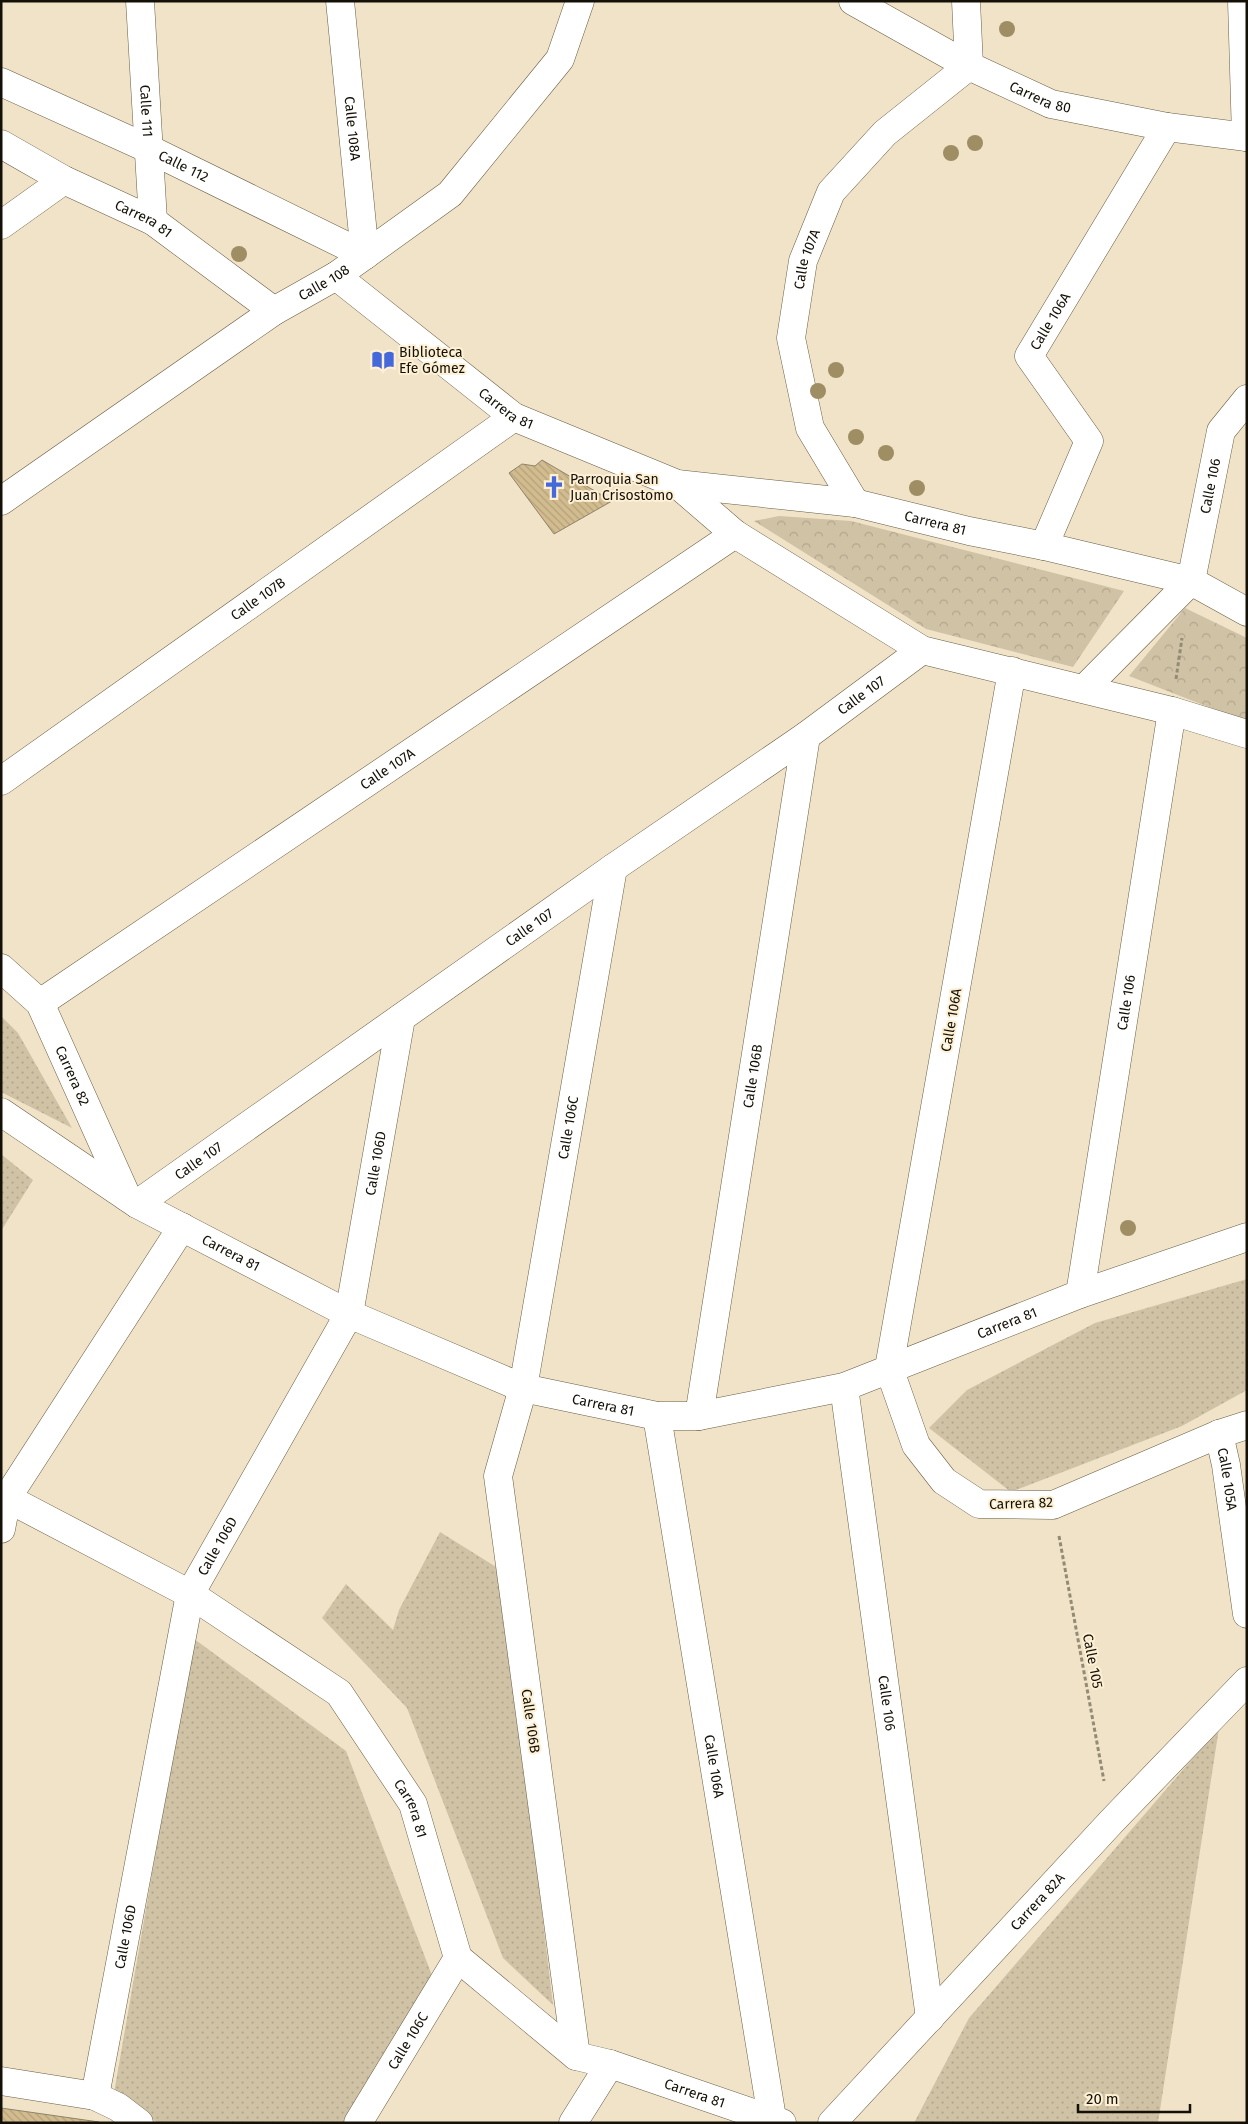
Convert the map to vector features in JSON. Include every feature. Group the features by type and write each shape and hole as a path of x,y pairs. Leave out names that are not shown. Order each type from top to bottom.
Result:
{"street":[{"name":"Calle 111","path":"140,1 153,221"},
{"name":"Calle 108A","path":"340,1 365,255"},
{"name":"Calle 108","path":"1,501 274,311 336,276 450,194 560,59 580,1"},
{"name":"Carrera 80","path":"854,1 969,66 1051,104 1167,127 1246,137"},
{"path":"966,1 969,66"},
{"path":"1242,1 1246,137"},
{"name":"Calle 107A","path":"855,503 810,428 808,419 791,338 803,261 831,192 885,134 969,66"},
{"name":"Calle 112","path":"1,82 149,149 365,255"},
{"name":"Calle 106A","path":"1044,546 1089,442 1029,356 1167,127"},
{"name":"Carrera 81","path":"1,144 64,180 153,221 274,311"},
{"path":"1,225 64,180"},
{"name":"Carrera 81","path":"336,276 514,417 677,484 855,503 1191,581 1247,612"},
{"name":"Calle 106","path":"1191,581 1221,431 1247,399"},
{"name":"Calle 107B","path":"1,781 514,417"},
{"name":"Carrera 81","path":"677,484 735,534 922,650 1172,711 1247,734"},
{"name":"Calle 107A","path":"40,1003 735,534"},
{"path":"1084,689 1191,581"},
{"name":"Calle 107","path":"132,1200 401,1018 613,868 806,736 922,650"},
{"name":"Calle 106A","path":"890,1368 1012,671"},
{"name":"Calle 106","path":"1080,1294 1172,711"},
{"name":"Calle 106B","path":"700,1416 806,736"},
{"name":"Calle 106C","path":"523,1388 613,868"},
{"name":"Carrera 82","path":"1,968 40,1003 132,1200"},
{"name":"Calle 106D","path":"95,2096 190,1594 349,1314 401,1018"},
{"name":"Carrera 81","path":"1,1112 132,1200 349,1314 523,1388 657,1416 700,1416 844,1387 1080,1294 1247,1237"},
{"path":"1,1529 4,1496 182,1227"},
{"name":"Carrera 82","path":"890,1368 916,1445 944,1481 979,1504 1053,1505 1219,1434 1247,1425"},
{"name":"Calle 106","path":"844,1387 930,2018"},
{"name":"Calle 106B","path":"523,1388 498,1476 576,2056"},
{"name":"Calle 106A","path":"657,1416 777,2120"},
{"name":"Calle 105A","path":"1219,1434 1226,1465 1247,1614"},
{"name":"Carrera 81","path":"4,1496 190,1594 339,1693 413,1804 458,1958 576,2056 610,2064 692,2094 777,2120"},
{"name":"Carrera 82A","path":"832,2123 1112,1821 1247,1682"},
{"name":"Calle 106C","path":"358,2123 458,1958"},
{"path":"573,2123 610,2064"},
{"path":"1,2081 95,2096 118,2107 139,2123"}],"path":[{"path":"1172,711 1183,637"},
{"name":"Calle 105","path":"1053,1505 1112,1821"}],"green space":[{"path":"779,516 851,521 1124,591 1073,667 926,629 754,521"},
{"path":"1185,608 1247,638 1247,722 1129,676"},
{"path":"1,1016 18,1033 72,1128 1,1092"},
{"path":"1,1154 33,1180 1,1231"},
{"path":"1247,1279 1247,1390 1182,1426 1011,1492 929,1428 967,1390 1095,1323"},
{"path":"440,1532 501,1570 553,2005 503,1958 407,1708 322,1618 346,1584 393,1630 399,1610"},
{"path":"193,1638 346,1751 433,1978 343,2123 158,2123 114,2093"},
{"path":"1219,1728 1158,2123 914,2123 969,2018"}],"building":[{"name":"Parroquia San Juan Crisostomo","path":"542,460 612,501 554,534 509,473 522,464 535,466"},
{"path":"1,2108 99,2122 99,2123 1,2123"}],"place":[{"name":"Biblioteca Efe Gómez","path":"383,360"},
{"name":"Parroquia San Juan Crisostomo","path":"554,487"}]}
